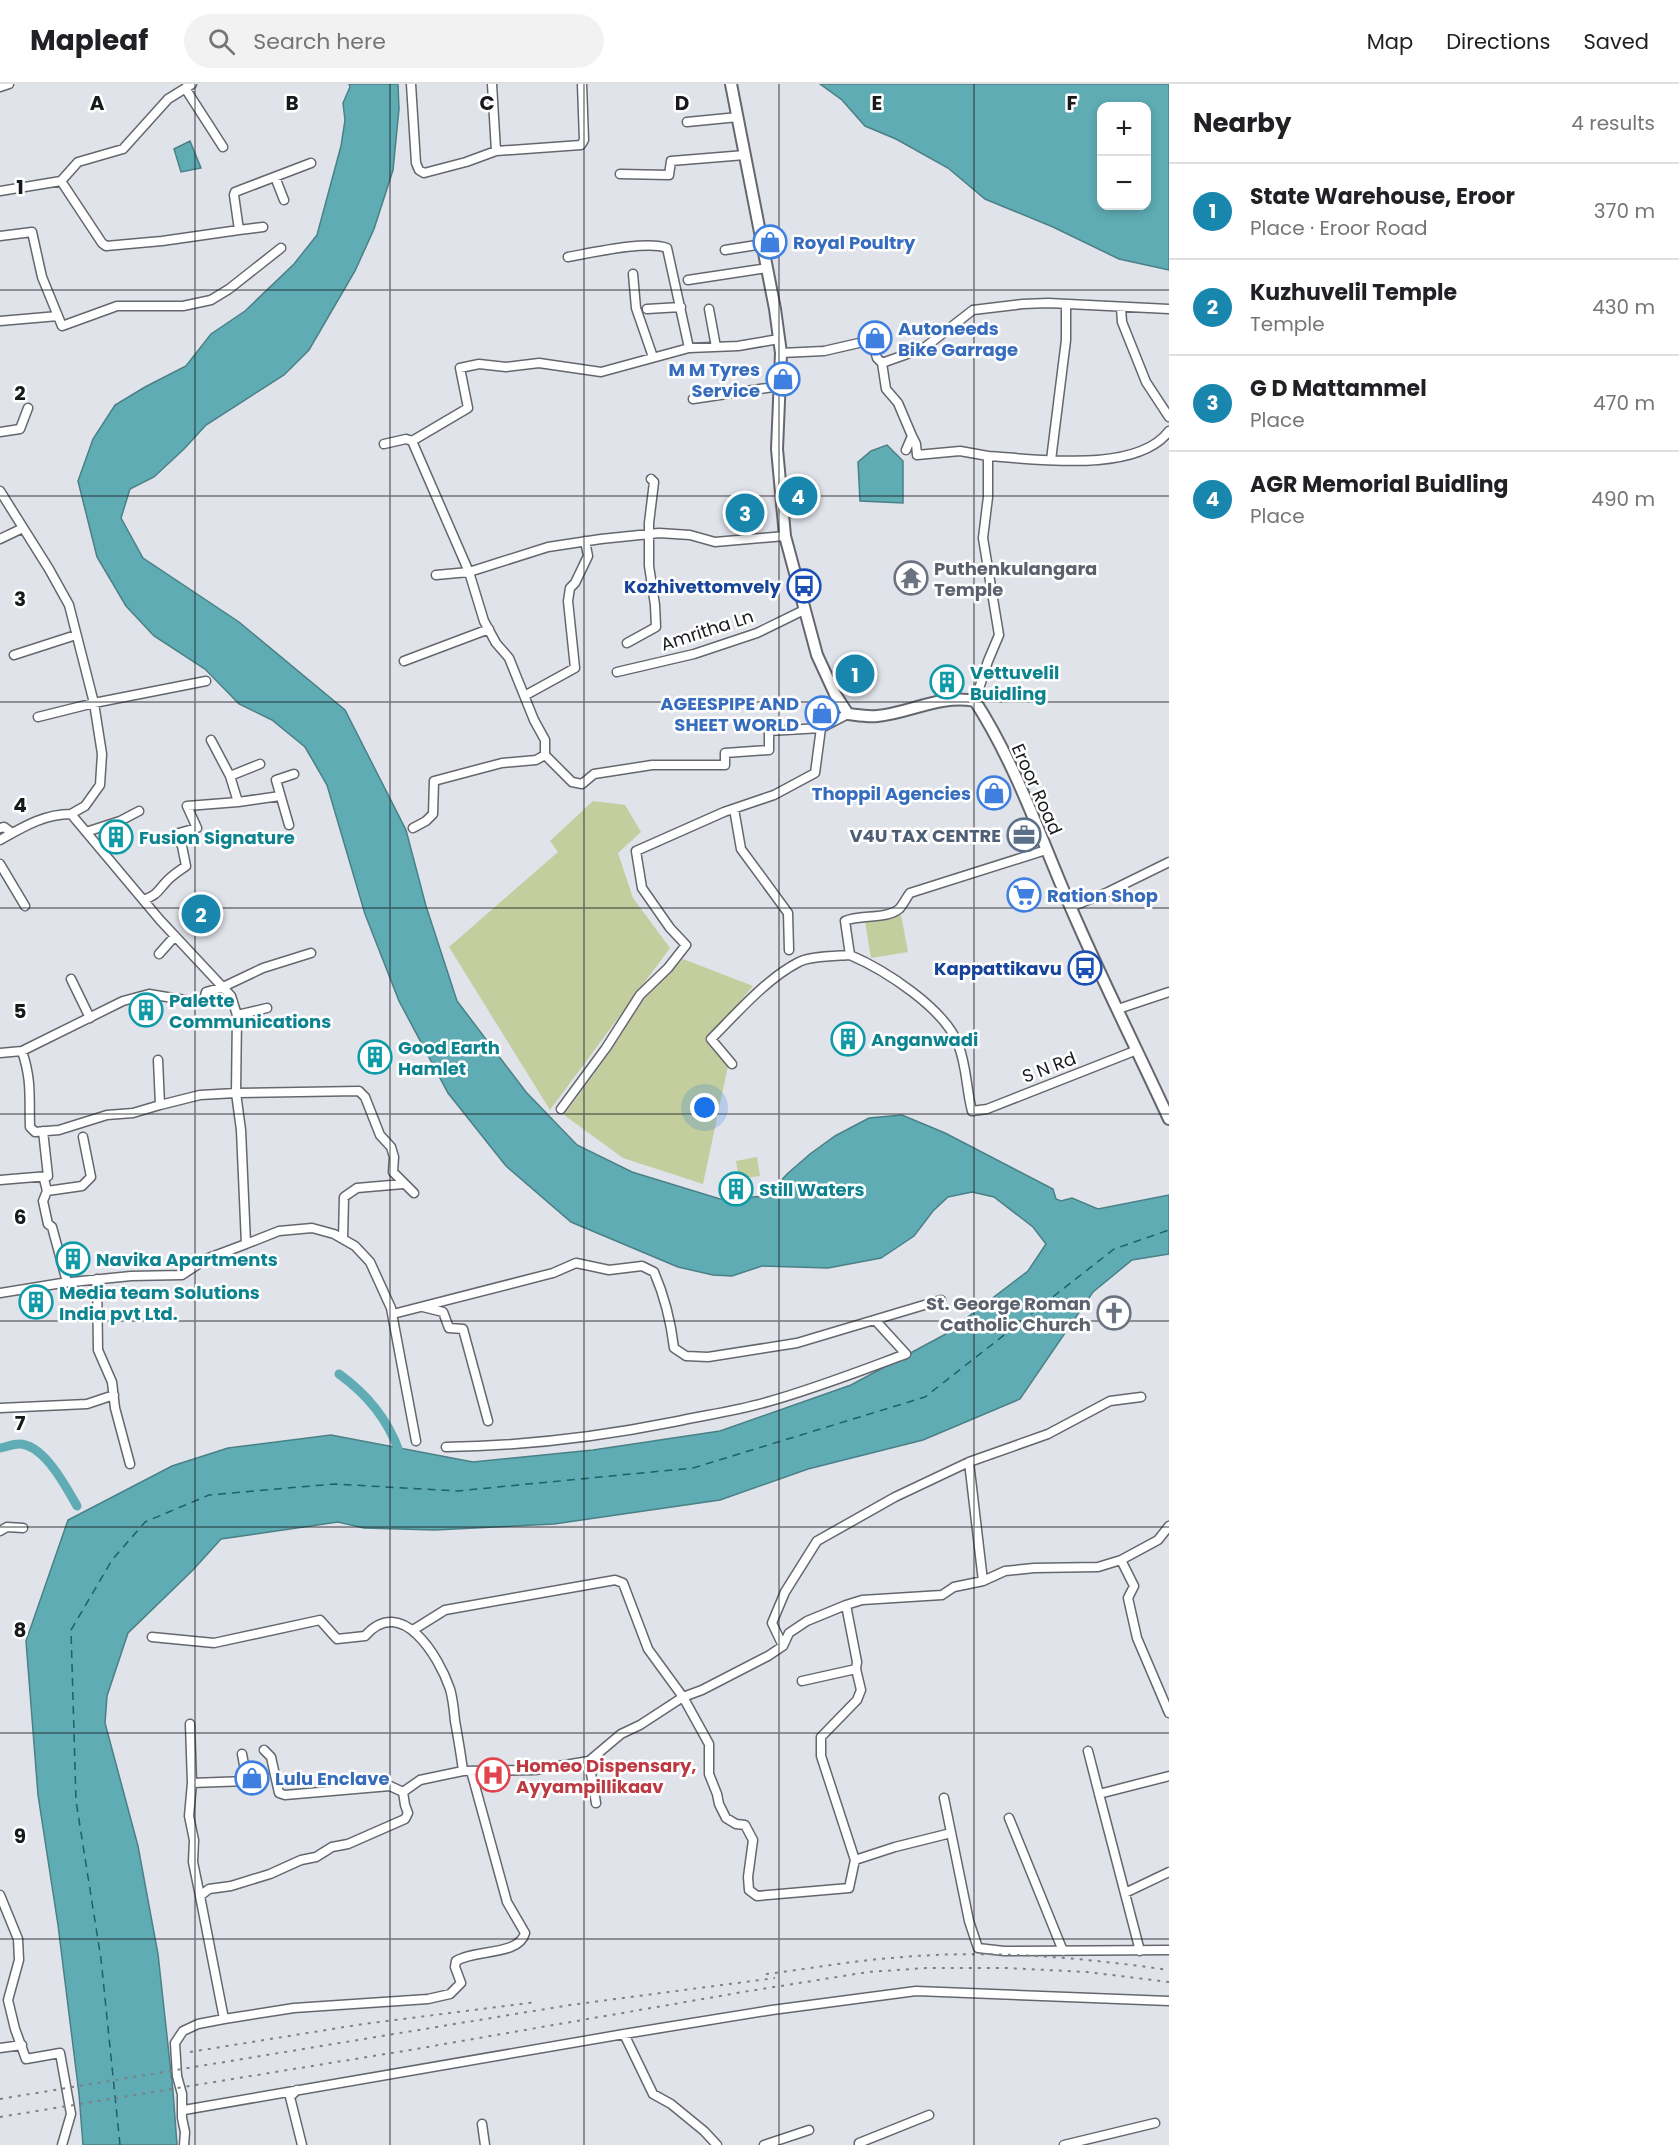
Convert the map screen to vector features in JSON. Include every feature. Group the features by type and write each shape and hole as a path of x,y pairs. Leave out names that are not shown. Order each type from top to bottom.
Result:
{"main road":[{"path":"731,84 763,244 781,353 777,449 785,536 817,655 835,694 848,714 878,716 945,699 963,698 975,701"},
{"name":"Eroor Road","path":"975,701 992,728 1071,907 1169,1119"}],"street":[{"path":"0,87 9,84"},
{"path":"411,84 413,134 419,170 429,173 496,151 581,145 584,140 582,84"},
{"path":"492,84 496,151"},
{"path":"0,191 61,181 78,162 123,149 168,99 189,86 223,147"},
{"path":"687,122 738,117"},
{"path":"620,174 669,175 671,161 745,155"},
{"path":"239,230 234,193 312,163"},
{"path":"275,177 284,200"},
{"path":"61,181 104,245 162,241 263,227"},
{"path":"0,236 32,232 38,267 62,326 117,306 183,306 211,300 281,249"},
{"path":"725,250 763,244"},
{"path":"568,257 645,246 660,245 667,248 689,348"},
{"path":"688,280 767,268"},
{"path":"633,274 636,308 653,357"},
{"path":"882,363 924,348 973,310 1023,304 1169,309"},
{"path":"1051,460 1066,340 1066,304"},
{"path":"647,309 681,307"},
{"path":"1121,308 1122,322 1146,382 1169,417"},
{"path":"709,309 716,347"},
{"path":"0,321 58,316"},
{"path":"412,441 468,408 460,368 479,364 506,367 539,363 601,372 689,348 761,343 779,339"},
{"path":"781,353 824,351 872,340 877,358 882,363 886,388 898,403 916,444 917,455 960,451 988,456 1077,462 1114,459 1143,451 1169,431"},
{"path":"693,399 780,386"},
{"path":"0,432 20,429 28,408"},
{"path":"906,450 912,436"},
{"path":"384,444 406,439 412,441 470,573 489,630 496,643 509,658 526,695 545,740 545,755 572,782 582,784 594,774 652,765 725,765 725,753 769,750 769,731 821,728 848,714"},
{"path":"975,701 999,635 983,538 988,496 988,456"},
{"path":"627,643 656,627 649,566 654,482 651,479"},
{"path":"0,491 69,605 94,704 102,754 100,785 85,806 71,814 55,814 28,824 0,840"},
{"path":"0,539 23,528"},
{"path":"436,575 470,573 548,547 585,541 651,534 690,535 715,542 785,536"},
{"path":"526,695 575,668 568,601 570,588 575,583 588,556 585,541"},
{"name":"Amritha Ln","path":"618,672 694,654 757,633 803,608"},
{"path":"404,661 489,630"},
{"path":"14,655 76,635"},
{"path":"38,717 206,681"},
{"path":"561,1109 606,1048 640,995 668,968 686,945 670,928 642,888 636,851 734,809 774,795 815,773 821,728"},
{"path":"211,740 230,776 238,802"},
{"path":"413,828 426,821 432,814 434,782 502,763 536,760 545,755"},
{"path":"230,776 260,764"},
{"path":"289,825 276,780 294,774"},
{"path":"143,900 153,897 163,889 164,884 186,866 182,846 175,834 197,828 187,806 280,796"},
{"path":"734,809 741,849 788,913 789,950"},
{"path":"86,832 120,821 139,811"},
{"path":"71,814 143,900 231,996 237,1015 236,1093 241,1130 246,1244"},
{"path":"0,828 4,827 12,833"},
{"path":"732,1064 711,1039 767,984 801,961 850,955 844,921 850,918 888,914 898,910 910,893 1046,850"},
{"path":"1071,907 1108,892 1169,862"},
{"path":"0,864 25,906"},
{"path":"159,954 175,936"},
{"path":"0,1053 22,1051 123,1001 149,994 203,1003 206,992 223,987 263,968 311,953"},
{"name":"S N Rd","path":"850,955 892,977 930,1006 945,1024 957,1042 966,1071 968,1098 972,1111 987,1109 1137,1050"},
{"path":"71,979 90,1018"},
{"path":"1118,1009 1169,992"},
{"path":"237,1015 267,1008"},
{"path":"22,1051 29,1072 30,1127 35,1132 59,1130 107,1115 133,1113 200,1095 359,1091 365,1097 380,1135 391,1148 393,1173 414,1193"},
{"path":"158,1060 160,1105"},
{"path":"43,1131 48,1176 44,1179 47,1191 43,1201 67,1282"},
{"path":"47,1191 82,1186 92,1177 84,1137"},
{"path":"0,1180 48,1176"},
{"path":"343,1239 344,1197 357,1188 403,1184"},
{"path":"0,1287 0,1293 67,1282 182,1275 206,1259 279,1232 306,1228 334,1234 355,1246 370,1262 393,1314 416,1441"},
{"path":"393,1314 452,1297 553,1273 576,1263 609,1270 642,1266 654,1272 672,1331 674,1348 686,1356 708,1357 797,1343 941,1300"},
{"path":"97,1280 98,1350 112,1382 115,1408 130,1464"},
{"path":"423,1306 443,1312 449,1328 463,1329 488,1421"},
{"path":"446,1447 485,1447 578,1438 721,1414 815,1388 906,1354 875,1320"},
{"path":"0,1408 87,1404 114,1395"},
{"path":"783,1646 772,1623 785,1592 817,1541 895,1497 969,1462 1048,1434 1110,1401 1142,1397"},
{"path":"969,1462 983,1581"},
{"path":"0,1531 14,1526 23,1528"},
{"path":"404,1792 420,1780 467,1771 536,1770 589,1761 621,1734 640,1725 682,1697 702,1690 753,1665 783,1646 789,1633 807,1621 846,1605 862,1600 942,1594 954,1587 983,1581 1005,1571 1098,1567 1121,1560 1158,1540 1169,1526"},
{"path":"1121,1560 1134,1586 1128,1598 1137,1638 1169,1713"},
{"path":"413,1630 445,1610 615,1580 623,1583 648,1649 682,1697 709,1744 709,1774 726,1818 736,1824 745,1825 753,1840 748,1876 749,1890 757,1896 849,1887 855,1860 821,1756 821,1737 857,1700 861,1690 846,1605"},
{"path":"152,1637 214,1643 320,1620 337,1639 365,1636 374,1626 399,1622 413,1630 438,1660 451,1691 467,1771 507,1902 525,1933 520,1942 510,1948 472,1954 456,1961 455,1967 461,1983 450,1994 388,2003 294,2008 198,2024 183,2031 176,2043 177,2076 182,2094 184,2110 182,2118 186,2132 184,2145"},
{"path":"801,1681 856,1669"},
{"path":"190,1724 192,1783 189,1816 194,1840 193,1862 224,2019"},
{"path":"264,1750 271,1757 279,1793 285,1795 390,1786 404,1792"},
{"path":"1088,1751 1140,1952"},
{"path":"192,1783 247,1781 242,1754"},
{"path":"589,1761 596,1803"},
{"path":"1099,1794 1169,1776"},
{"path":"200,1896 209,1889 231,1886 270,1874 301,1860 316,1857 332,1847 348,1844 405,1819 408,1813 404,1792"},
{"path":"944,1798 969,1922 978,1948 1004,1951 1140,1952 1169,1950"},
{"path":"1009,1818 1063,1951"},
{"path":"855,1860 951,1833"},
{"path":"1125,1893 1169,1872"},
{"path":"0,1895 18,1939 19,1960 4,2000 26,2059 60,2053 71,2114 62,2145"},
{"path":"184,2110 624,2034 772,2010 916,1991 1169,2001"},
{"path":"624,2034 652,2094 671,2104 704,2131 717,2145"},
{"path":"0,2048 22,2045"},
{"path":"297,2090 290,2097 302,2145"},
{"path":"859,2145 859,2143 929,2115"},
{"path":"1064,2145 1155,2123"},
{"path":"482,2124 485,2145"},
{"path":"764,2145 809,2130"}],"green space":[{"path":"593,801 625,805 641,832 618,853 633,898 670,948 550,1110 449,947 558,852 550,841"},
{"path":"901,915 908,952 871,958 865,921"},
{"path":"683,959 753,986 707,1040 728,1066 703,1184 623,1158 564,1115 608,1055 644,999"},
{"path":"757,1157 760,1176 739,1179 736,1161"}],"water":[{"path":"349,84 398,84 399,109 393,170 374,229 355,271 309,350 284,375 206,425 154,477 130,489 121,518 143,558 239,622 345,710 406,830 426,906 457,1001 526,1092 577,1145 632,1172 720,1199 767,1196 787,1174 835,1136 869,1118 902,1115 945,1133 1053,1189 1056,1199 1061,1201 1072,1198 1098,1209 1169,1195 1169,1254 1132,1260 1093,1292 1020,1399 923,1440 808,1469 720,1500 554,1524 435,1530 364,1528 338,1522 221,1539 193,1570 128,1633 107,1696 105,1723 138,1846 158,1954 177,2145 83,2145 58,1925 38,1795 26,1641 68,1520 172,1466 228,1448 331,1435 473,1462 593,1450 720,1431 851,1385 944,1335 1028,1271 1046,1244 1033,1227 994,1197 972,1192 948,1197 933,1211 914,1236 881,1258 828,1268 762,1266 732,1276 713,1275 678,1267 571,1222 506,1166 448,1093 399,1001 365,914 327,785 305,747 272,720 239,704 205,669 154,636 126,606 97,557 78,481 93,439 115,405 186,366 211,334 245,311 294,264 317,235 341,146 345,120 343,103 350,87"},
{"path":"820,84 1169,84 1169,270 1119,259 1053,227 985,199 948,168 896,139 865,126 842,100"},
{"path":"190,141 201,168 181,172 174,149"},
{"path":"887,445 903,461 903,503 860,501 858,462 871,451"}],"waterway":[{"path":"339,1374 375,1408 399,1451"},
{"path":"0,1448 19,1444 37,1451 53,1468 77,1506"}],"ferry route":[{"path":"120,2145 101,1959 76,1801 71,1630 112,1560 145,1522 209,1495 334,1484 457,1491 693,1468 925,1397 1114,1249 1169,1230"}],"railway":[{"path":"766,1974 876,1959 961,1954 1066,1958 1169,1970"},
{"path":"0,2117 868,1972 926,1968 1006,1968 1087,1972 1169,1982"},
{"path":"0,2099 570,2005 775,1978"},
{"path":"190,2052 363,2024 537,2002"}],"place":[{"name":"Royal Poultry","path":"770,242"},
{"name":"Autoneeds Bike Garrage","path":"875,338"},
{"name":"M M Tyres Service","path":"783,379"},
{"name":"AGR Memorial Buidling","path":"798,496"},
{"name":"G D Mattammel","path":"745,513"},
{"name":"Puthenkulangara Temple","path":"911,578"},
{"name":"Kozhivettomvely","path":"804,586"},
{"name":"State Warehouse, Eroor","path":"855,674"},
{"name":"Vettuvelil Buidling","path":"947,682"},
{"name":"AGEESPIPE AND SHEET WORLD","path":"822,713"},
{"name":"Thoppil Agencies","path":"994,793"},
{"name":"V4U TAX CENTRE","path":"1024,835"},
{"name":"Fusion Signature","path":"116,837"},
{"name":"Ration Shop","path":"1024,895"},
{"name":"Kuzhuvelil Temple","path":"201,914"},
{"name":"Kappattikavu","path":"1085,968"},
{"name":"Palette Communications","path":"146,1010"},
{"name":"Anganwadi","path":"848,1039"},
{"name":"Good Earth Hamlet","path":"375,1057"},
{"name":"Still Waters","path":"736,1189"},
{"name":"Navika Apartments","path":"73,1259"},
{"name":"Media team Solutions India pvt Ltd.","path":"36,1302"},
{"name":"St. George Roman Catholic Church","path":"1114,1313"},
{"name":"Homeo Dispensary, Ayyampillikaav","path":"493,1775"},
{"name":"Lulu Enclave","path":"252,1778"}]}
